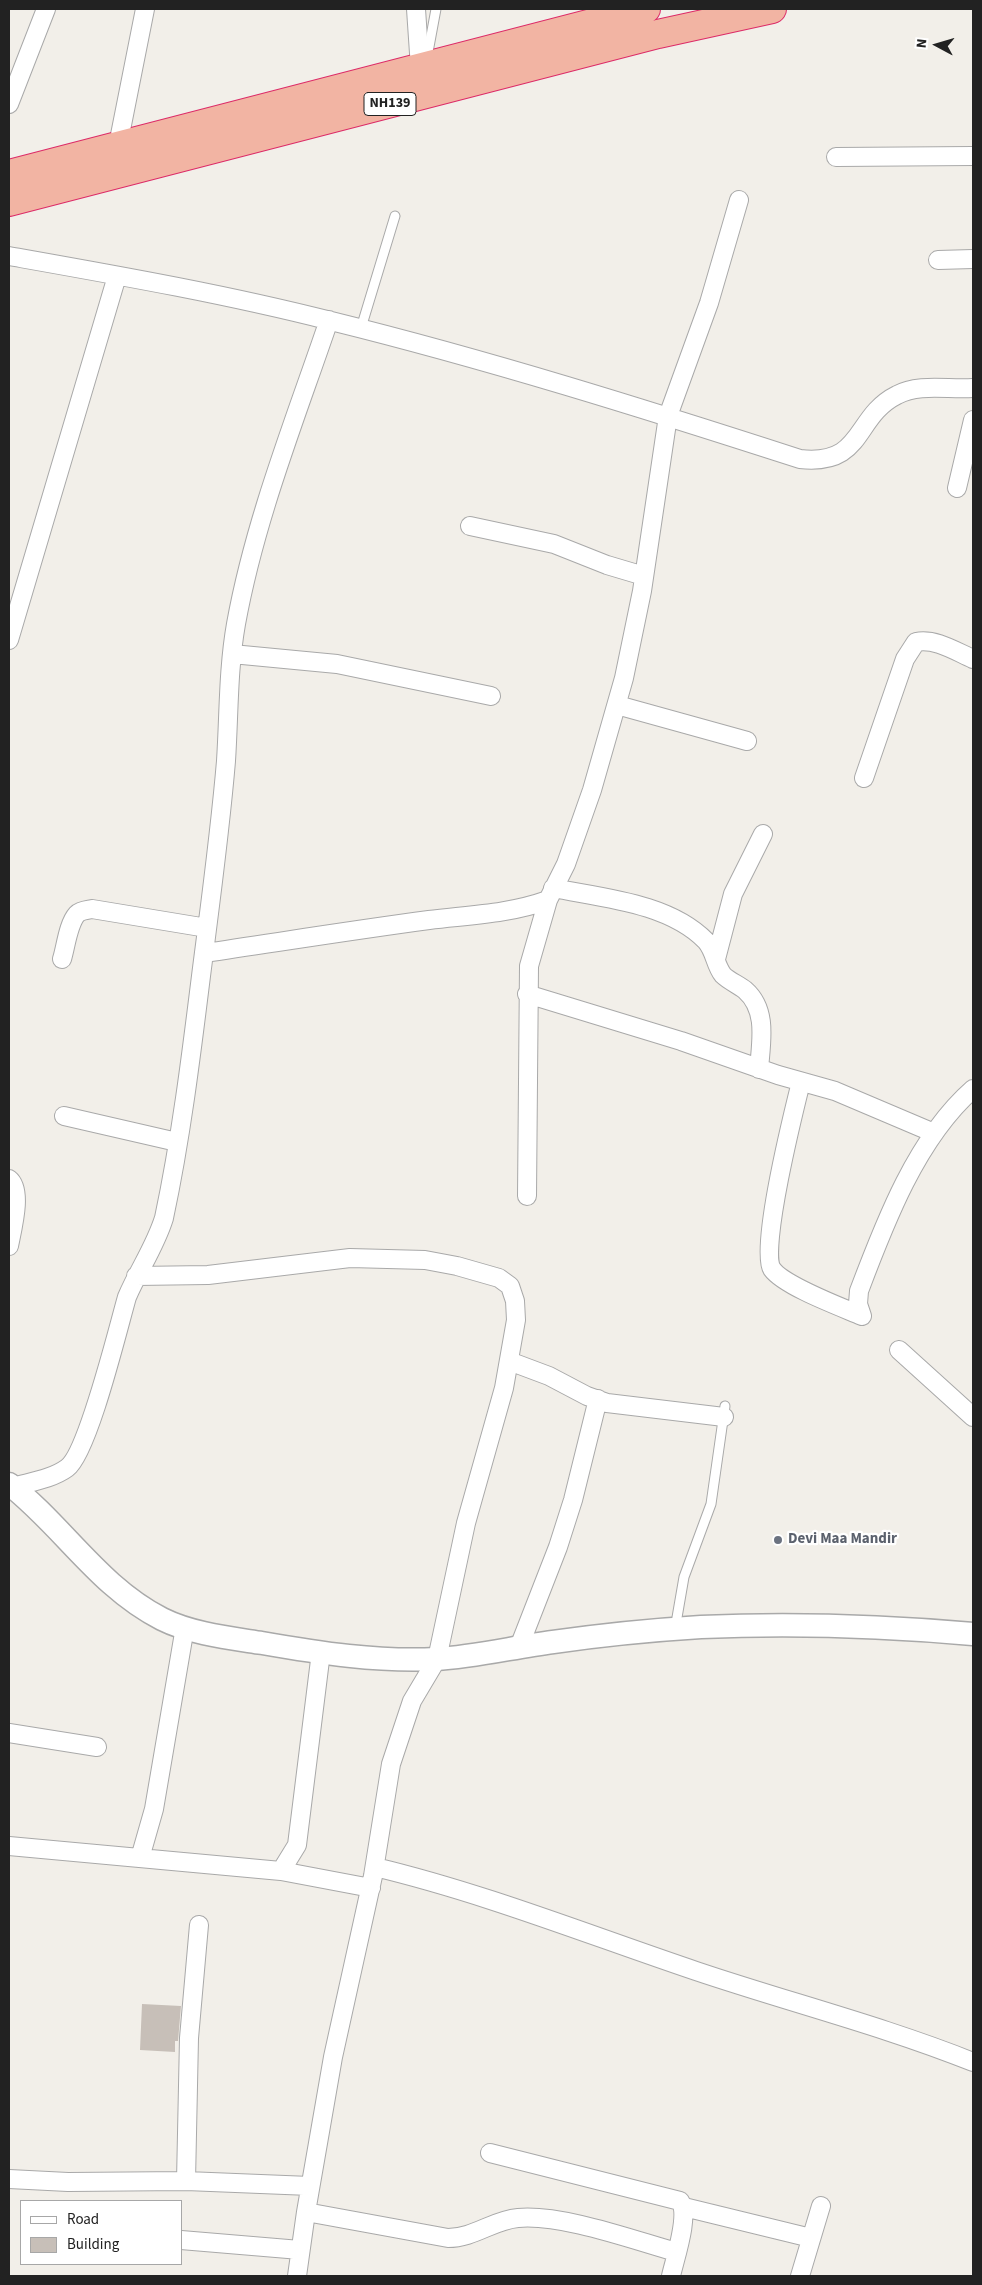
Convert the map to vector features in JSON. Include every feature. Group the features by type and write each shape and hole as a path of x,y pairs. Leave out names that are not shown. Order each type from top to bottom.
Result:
{"highway":[{"name":"NH139","path":"9,174 646,9"},
{"name":"NH139","path":"9,202 658,34 772,9"}],"street":[{"path":"9,104 46,9"},
{"path":"118,146 145,9"},
{"path":"416,9 423,67 433,93"},
{"path":"836,157 973,156"},
{"path":"527,1196 527,994 529,966 551,894 566,864 586,809 617,705 644,576 668,416 709,303 739,200"},
{"path":"9,256 117,276 329,320 668,416 800,459 818,461 833,458 846,450 882,405 897,394 916,389 973,388"},
{"path":"938,260 973,259"},
{"path":"9,640 117,276"},
{"path":"11,1485 50,1476 68,1468 78,1454 89,1428 126,1297 136,1276 148,1259 162,1225 171,1188 204,953 226,761 232,654 240,606 260,524 277,468 329,320"},
{"path":"957,488 973,420"},
{"path":"470,526 554,544 607,565 644,576"},
{"path":"864,778 905,659 916,642 925,640 973,659"},
{"path":"232,654 338,664 491,696"},
{"path":"617,705 747,741"},
{"path":"716,959 733,894 763,834"},
{"path":"204,953 429,920 500,913 523,909 551,894 631,904 669,917 706,942 724,976 745,990 754,1000 760,1013 759,1069"},
{"path":"62,959 74,920 77,914 84,910 92,909 207,928"},
{"path":"527,994 680,1041 759,1069 858,1100 934,1133"},
{"path":"801,1082 770,1234 770,1267 777,1275 793,1285 862,1316 858,1304 859,1291 901,1194 934,1133 946,1115 973,1089"},
{"path":"64,1116 177,1142"},
{"path":"9,1179 13,1183 16,1195 9,1246"},
{"path":"136,1276 208,1276 350,1258 424,1260 458,1266 499,1278 510,1286 515,1301 516,1320 504,1388 466,1523 437,1659 412,1701 400,1732 391,1764 371,1888 340,2020 310,2186 297,2276"},
{"path":"899,1350 973,1417"},
{"path":"509,1361 549,1376 598,1399 641,1408 724,1411"},
{"path":"519,1647 570,1509 598,1399"},
{"path":"11,1485 36,1507 100,1574 126,1596 164,1620 228,1638 383,1659 437,1659 519,1647 675,1629 793,1625 877,1626 973,1634"},
{"path":"140,1858 154,1809 185,1627"},
{"path":"281,1872 297,1845 321,1652"},
{"path":"9,1733 97,1747"},
{"path":"9,1846 281,1872 371,1888"},
{"path":"374,1868 427,1880 568,1925 773,1997 916,2040 973,2062"},
{"path":"186,2181 185,2142 189,2038 199,1925"},
{"path":"490,2152 670,2196 680,2201 684,2207 811,2238"},
{"path":"9,2179 68,2182 186,2181 310,2186"},
{"path":"800,2276 821,2206"},
{"path":"671,2276 684,2207"},
{"path":"306,2212 448,2238 470,2236 516,2218 531,2218 583,2226 676,2252"},
{"path":"182,2240 300,2250"}],"lane":[{"path":"423,67 436,9"},
{"path":"360,328 395,216"},
{"path":"675,1629 684,1577 711,1504 724,1411"}],"building":[{"path":"142,2004 181,2006 178,2041 175,2041 175,2052 140,2050"}],"place":[{"name":"Devi Maa Mandir","path":"778,1540"}]}
